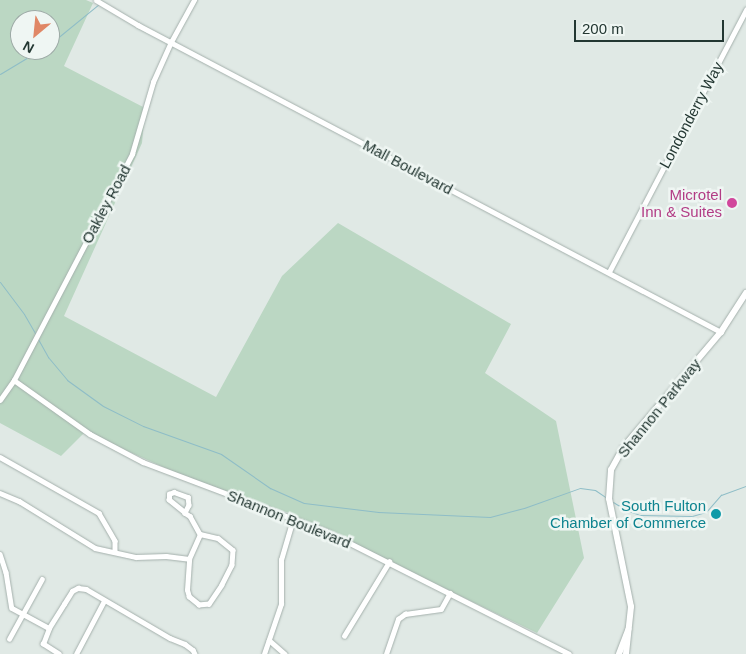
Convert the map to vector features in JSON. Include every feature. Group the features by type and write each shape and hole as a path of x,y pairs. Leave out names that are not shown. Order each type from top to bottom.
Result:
{"street":[{"name":"Mall Boulevard","path":"96,0 171,42 721,332"},
{"name":"Oakley Road","path":"0,400 14,380 132,154 153,82 171,42 194,0"},
{"name":"Londonderry Way","path":"609,272 746,10"},
{"name":"Shannon Parkway","path":"626,654 631,623 629,589 609,499 611,470 623,448 721,332 746,293"},
{"name":"Shannon Boulevard","path":"14,380 90,434 143,462 333,534 569,654"},
{"path":"0,457 99,513 115,542 115,551"},
{"path":"185,513 189,505 188,498 174,492 169,494 169,500 172,504 185,513 190,516 200,534 218,538 233,550 232,565 209,604 199,605 189,598 189,559 200,534"},
{"path":"0,493 19,501 95,548 136,557 166,556 189,559"},
{"path":"264,654 281,604 281,560 293,519"},
{"path":"0,554 6,572 12,608 49,628"},
{"path":"344,636 389,562"},
{"path":"9,639 42,579"},
{"path":"59,654 43,644 49,628 72,591 78,588 86,589 170,638 185,644 195,654"},
{"path":"386,654 398,619 405,614 425,613 442,608 450,593"},
{"path":"76,654 104,600"},
{"name":"Shannon Parkway","path":"619,654 631,623"},
{"path":"269,640 285,654"}],"green space":[{"path":"0,0 86,0 93,3 64,66 145,108 142,143 64,316 216,397 282,276 338,223 511,324 485,373 556,421 584,558 537,633 289,513 181,475 85,432 61,456 0,423"}],"waterway":[{"path":"60,36 99,4"},
{"path":"0,74 23,60"},
{"path":"0,282 24,314 36,335"},
{"path":"38,339 48,357 67,380 103,406 143,426 221,454 270,488 304,503 378,512 490,517 524,508 580,488 595,490 607,498"},
{"path":"613,502 626,510 640,515 692,516 706,512 721,495 746,486"}],"place":[{"name":"Microtel Inn & Suites","path":"732,203"},
{"name":"South Fulton Chamber of Commerce","path":"716,514"}]}
